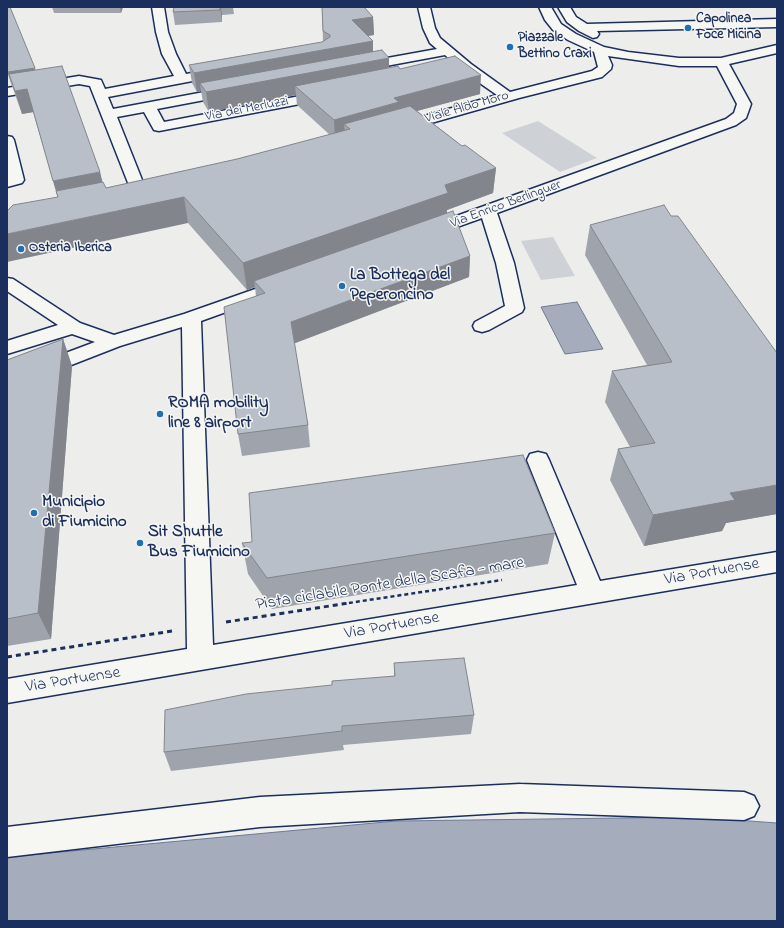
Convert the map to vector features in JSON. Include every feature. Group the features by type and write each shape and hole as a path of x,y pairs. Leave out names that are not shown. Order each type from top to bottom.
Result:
{"street":[{"path":"158,7 162,32 169,54 182,79"},
{"path":"424,7 429,28 435,40 466,67 508,97"},
{"path":"545,7 551,20 557,26 582,42 640,49 699,53 730,49 777,36"},
{"path":"564,7 571,19 600,43 655,59 721,62 777,49"},
{"path":"583,28 777,23"},
{"path":"600,43 777,32"},
{"name":"Viale Aldo Moro","path":"384,132 597,74 604,69 605,65 600,43"},
{"path":"349,69 447,51"},
{"name":"Via Enrico Berlinguer","path":"416,237 725,126 737,119 744,110 744,104 721,62"},
{"path":"450,70 466,67"},
{"path":"100,94 229,71"},
{"path":"7,92 79,80 96,84 108,114 133,196 156,191"},
{"name":"Via dei Merluzzi","path":"108,114 241,89"},
{"name":"Via dei Merluzzi","path":"148,106 159,127 343,92"},
{"path":"7,140 16,180 7,182"},
{"path":"482,326 515,308 505,263 488,212"},
{"path":"7,383 113,342 191,318 300,279"},
{"path":"7,283 73,327 113,342"},
{"path":"191,318 200,659"},
{"path":"7,348 73,327"},
{"path":"538,460 592,593"},
{"name":"Via Portuense","path":"7,691 777,562"},
{"path":"7,842 260,812 520,798 744,806"}],"path":[{"name":"Pista ciclabile Ponte della Scafa - mare","path":"7,657 503,580"}],"shaded area":[{"path":"538,121 597,158 560,172 502,133"},
{"path":"553,237 575,276 541,280 521,241"}],"water":[{"path":"577,302 603,349 565,354 541,307"},
{"path":"695,817 777,823 777,921 7,921 7,857 396,821"}],"building":[{"path":"7,7 10,7 35,68 8,72 7,70"},
{"path":"174,7 220,7 220,10 173,12"},
{"path":"322,7 364,7 373,17 352,20 373,41 194,73 189,65 322,42 330,37 330,35 323,31"},
{"path":"382,50 389,58 206,92 200,83"},
{"path":"455,56 481,75 394,98 399,102 334,120 295,86 398,66 400,69"},
{"path":"62,66 100,172 53,181 27,89 15,91 9,74"},
{"path":"410,106 462,146 465,145 496,168 445,185 448,193 243,263 184,197 7,234 7,211 13,205 58,197 56,191 103,182 106,188 237,159 350,129 344,124"},
{"path":"664,205 671,216 678,216 777,353 777,485 730,493 735,500 653,515 618,449 655,443 612,371 672,362 590,225"},
{"path":"453,211 470,256 291,322 308,425 238,434 224,307 265,293 254,281"},
{"name":"Municipio di Fiumicino","path":"63,339 38,613 7,619 7,360"},
{"path":"523,455 555,533 267,578 242,543 252,542 249,493"},
{"path":"464,658 474,715 342,726 342,731 164,752 165,710 246,694 332,685 332,681 395,676 394,663"}],"place":[{"name":"Capolinea Foce Micina","path":"688,28"},
{"name":"Piazzale Bettino Craxi","path":"510,47"},
{"name":"Osteria Iberica","path":"21,249"},
{"name":"La Bottega del Peperoncino","path":"342,286"},
{"name":"ROMA mobility line 8 airport","path":"160,414"},
{"name":"Municipio di Fiumicino","path":"34,513"},
{"name":"Sit Shuttle Bus Fiumicino","path":"140,543"}]}
